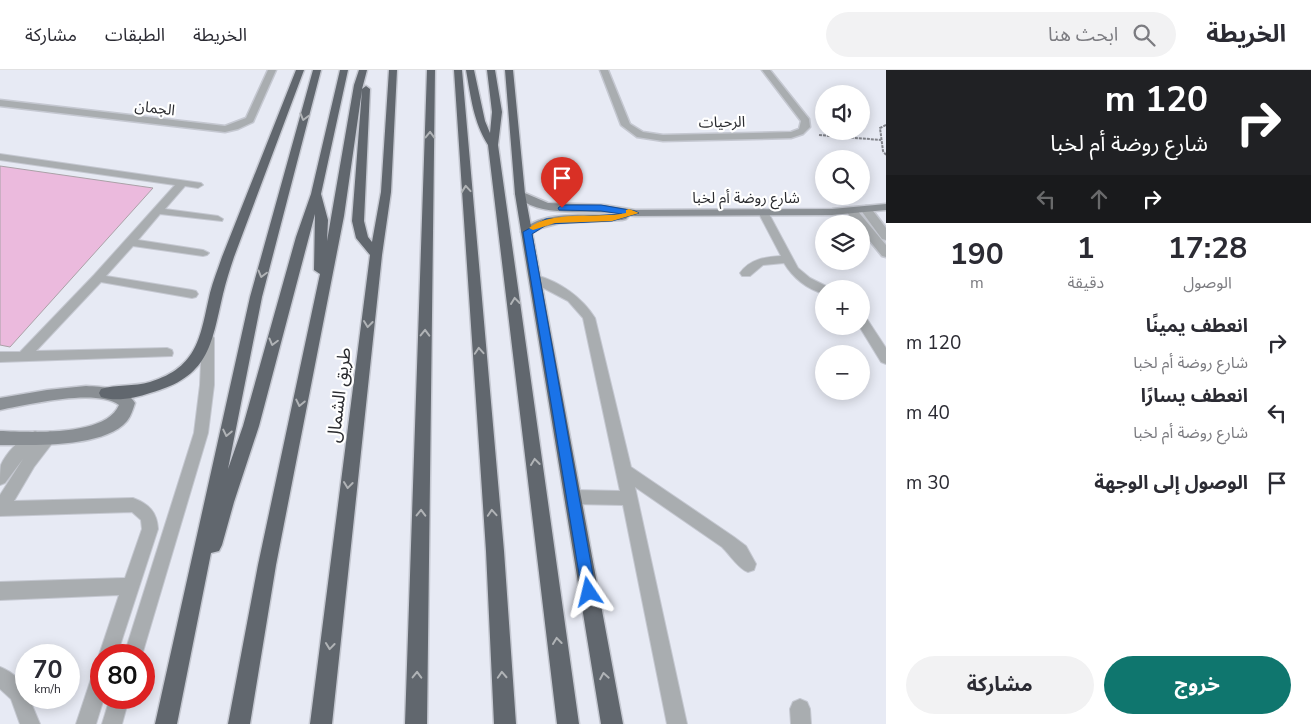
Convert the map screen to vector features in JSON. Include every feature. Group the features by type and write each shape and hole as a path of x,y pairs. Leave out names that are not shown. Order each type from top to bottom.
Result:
{"highway":[{"path":"106,393 134,392 162,384 192,363 202,351 208,338 219,284 300,70"},
{"path":"166,724 256,297 317,70"},
{"path":"170,703 225,502 251,426 302,237 316,194 344,70"},
{"path":"364,70 368,80 358,221 362,238 376,255"},
{"path":"239,724 267,565 338,216 358,85 364,70"},
{"name":"طريق الشمال","path":"321,724 376,255 386,192 392,70"},
{"path":"416,724 431,70"},
{"path":"458,70 505,724"},
{"path":"470,70 482,130 493,145"},
{"path":"491,70 497,112 493,145 568,724"},
{"path":"509,70 520,194 612,724"},
{"path":"316,194 322,220 320,303"}],"street":[{"name":"الجمان","path":"0,104 225,130 235,128 250,120 272,70"},
{"name":"الرحيات","path":"604,70 626,125 640,135 663,138 782,136 804,131"},
{"path":"766,70 806,121 807,126 804,131"},
{"name":"شارع روضة أم لخبا","path":"520,194 533,203 552,207 601,208 635,213 852,211 886,207"},
{"path":"866,209 886,236"},
{"path":"852,211 886,252"},
{"name":"شارع روضة أم لخبا","path":"527,232 546,222 612,218 635,213"},
{"path":"0,404 60,394 106,393 117,395 127,403 127,410 123,417 116,423 97,430 43,437 0,438"}],"lane":[{"path":"0,157 198,185"},
{"path":"23,357 98,278 182,183"},
{"path":"158,210 218,219"},
{"path":"763,212 787,259 800,276 815,285"},
{"path":"130,242 203,253"},
{"path":"746,273 750,268 761,262 787,259"},
{"path":"98,278 192,294"},
{"path":"536,279 571,297 585,310 589,318 630,498 677,724"},
{"path":"870,333 886,359"},
{"path":"135,644 201,433 207,385 208,338"},
{"path":"0,357 167,353"},
{"path":"0,478 14,458 43,437"},
{"path":"0,508 43,437"},
{"path":"624,471 728,542 740,552 748,564"},
{"path":"573,497 630,498"},
{"path":"0,508 133,505 147,513 150,520 150,529 112,644"},
{"path":"0,591 131,586"},
{"path":"0,676 18,693 30,724"},
{"path":"86,724 91,709"},
{"path":"112,724 117,709"}],"path":[{"path":"886,124 880,128 883,151 886,155"},
{"path":"804,131 834,138 881,140"}],"building":[{"path":"0,166 153,188 10,347 0,345"}],"slow traffic":[{"path":"533,228 539,224 554,220 620,218 635,213 629,212"}],"route":[{"path":"562,208 601,208 635,213 620,218 554,220 539,224 527,232 589,592"}]}
